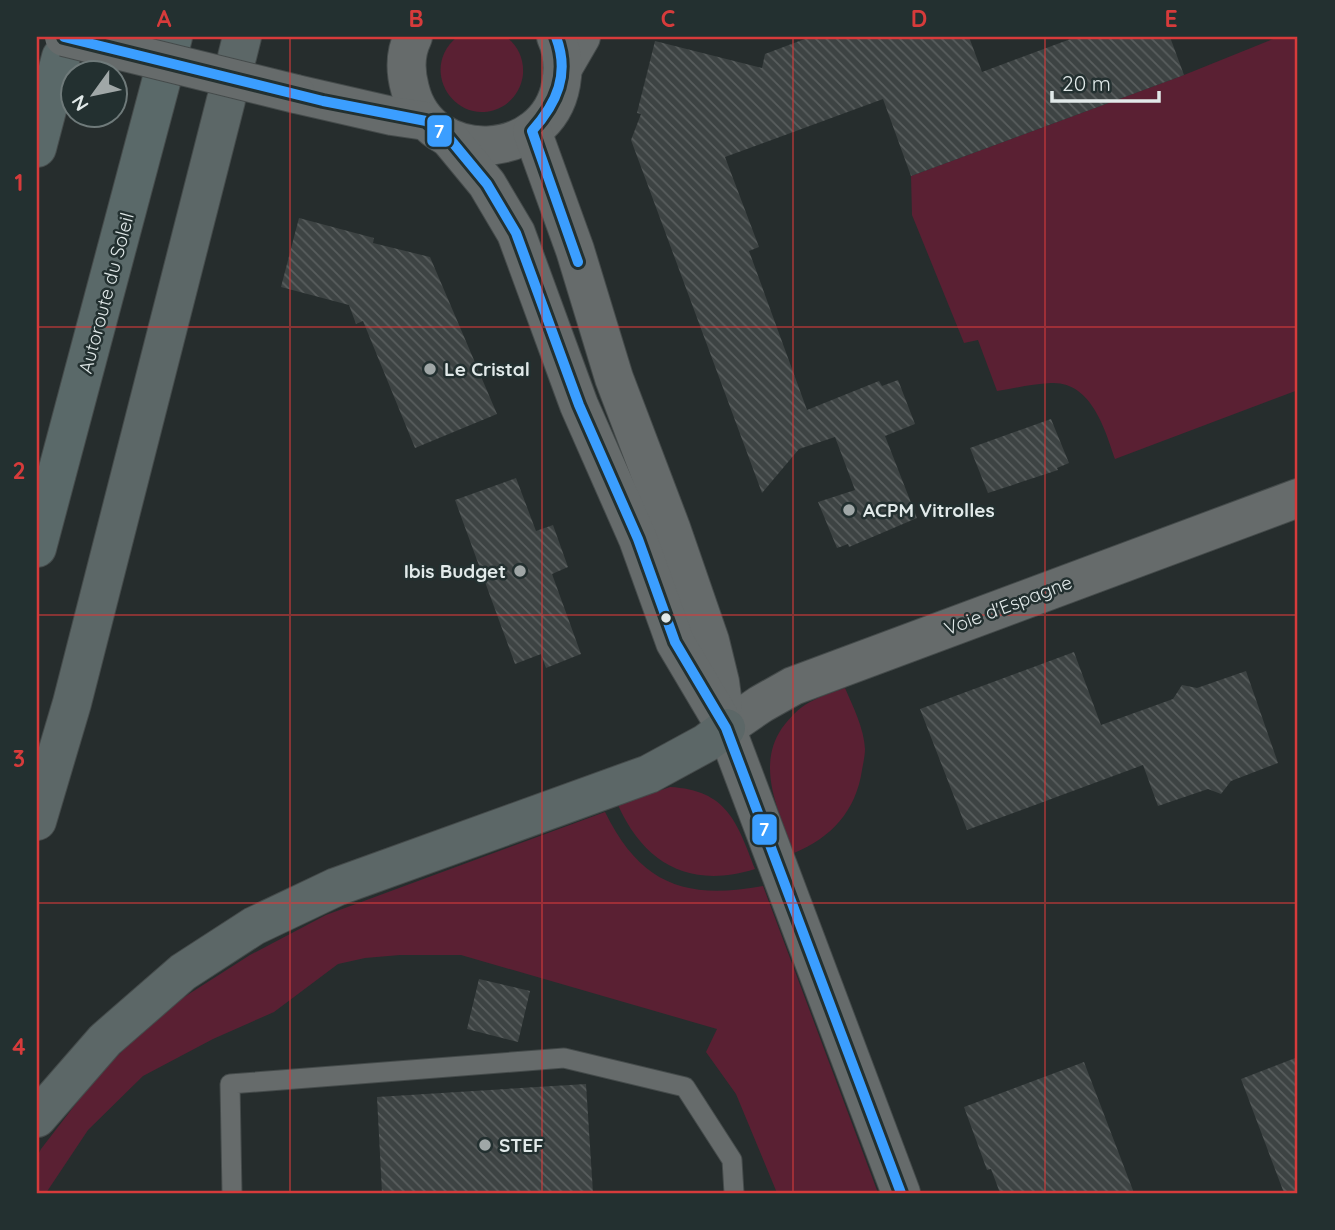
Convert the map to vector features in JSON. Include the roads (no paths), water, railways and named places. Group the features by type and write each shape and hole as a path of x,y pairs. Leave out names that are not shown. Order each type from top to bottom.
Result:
{"highway":[{"name":"Autoroute du Soleil","path":"37,548 173,37"},
{"path":"37,148 62,47"}],"main road":[{"path":"37,821 72,703 226,100"},
{"path":"37,1118 105,1040 183,972 254,926 336,887 649,774 706,743 726,728"}],"street":[{"path":"413,37 409,45 406,72 412,98 486,184 516,233 579,405 638,539 675,642 726,728 901,1193"},
{"path":"62,47 392,116 438,130 469,145 491,146 512,141 532,131 548,114 559,92 567,47"},
{"path":"532,131 575,250 619,390 710,641 720,682 726,728"},
{"name":"Voie d'Espagne","path":"726,728 761,704 793,687 1298,498"}],"lane":[{"path":"232,1193 230,1084 564,1058 685,1087 732,1160 734,1193"}],"place":[{"name":"Le Cristal","path":"430,369"},
{"name":"ACPM Vitrolles","path":"849,510"},
{"name":"Ibis Budget","path":"520,571"},
{"name":"STEF","path":"485,1145"}]}
